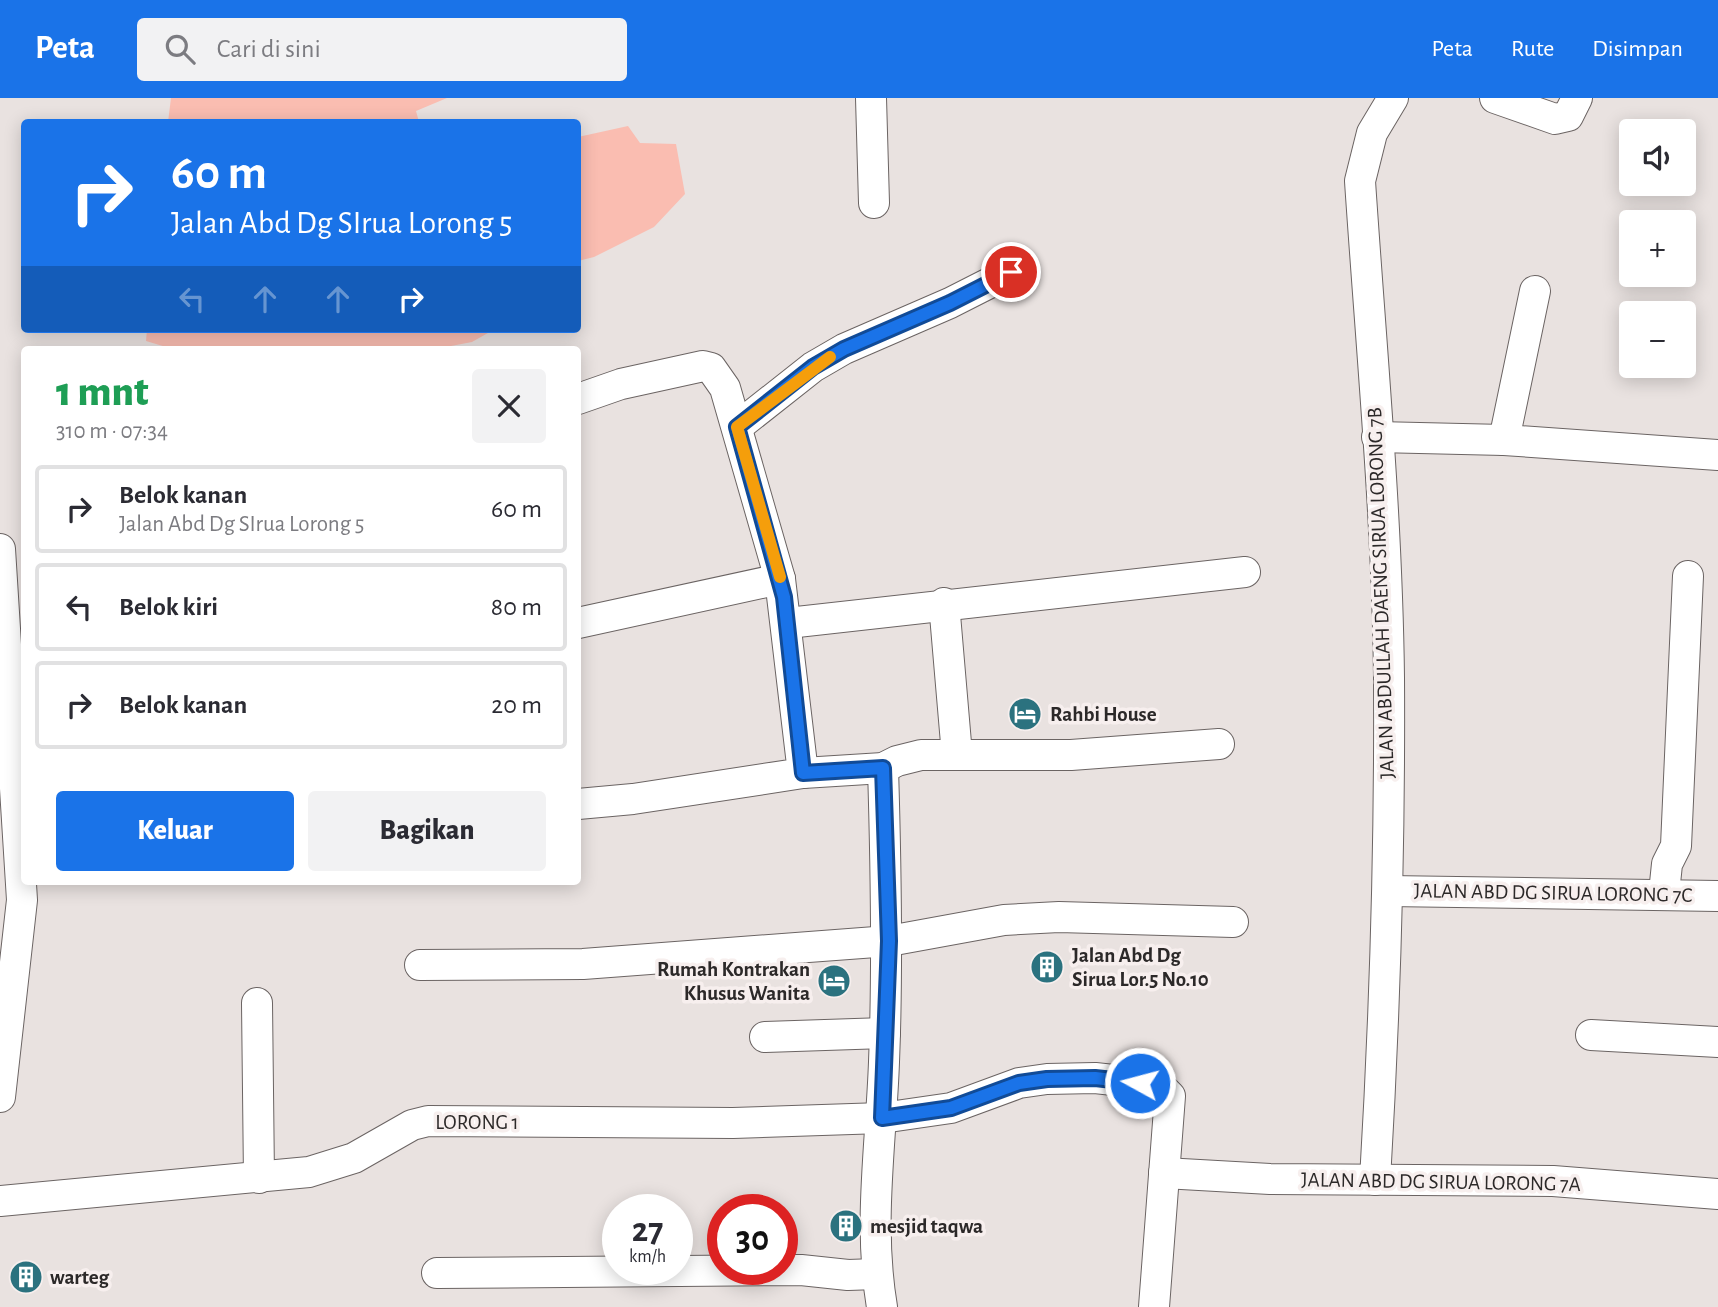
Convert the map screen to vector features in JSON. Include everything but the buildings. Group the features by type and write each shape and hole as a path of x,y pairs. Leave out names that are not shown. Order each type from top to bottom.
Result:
{"street":[{"path":"871,98 874,203"},
{"name":"JALAN ABDULLAH DAENG SIRUA LORONG 7B","path":"1375,1180 1384,1030 1388,891 1389,676 1360,181 1372,133 1393,98"},
{"path":"1495,98 1555,119 1568,117 1577,98"},
{"path":"737,427 813,367 844,349 950,303 1011,272"},
{"path":"1504,440 1535,291"},
{"path":"581,398 621,384 703,366 711,368 725,388 780,579 788,623 803,773"},
{"path":"1377,437 1504,440 1718,455"},
{"path":"0,549 16,712 11,898 0,1097"},
{"path":"788,623 944,603 1245,572"},
{"path":"1664,893 1667,864 1676,846 1688,576"},
{"path":"581,622 780,579"},
{"path":"944,603 957,755"},
{"path":"581,804 633,799 803,773 883,768 921,755 1071,755 1219,744"},
{"path":"882,1307 876,1273 874,1192 882,1118 889,941 883,768"},
{"name":"JALAN ABD DG SIRUA LORONG 7C","path":"1388,891 1664,893 1718,897"},
{"path":"420,965 583,964 889,941 1004,920 1059,917 1233,922"},
{"path":"257,1003 260,1178"},
{"path":"765,1037 885,1033"},
{"path":"1591,1035 1718,1042"},
{"name":"LORONG 1","path":"0,1201 309,1172 354,1158 412,1125 428,1121 733,1123 882,1118 951,1108 1019,1083 1047,1079 1095,1078 1159,1086 1166,1091 1171,1103 1164,1173"},
{"path":"1154,1307 1164,1173"},
{"name":"JALAN ABD DG SIRUA LORONG 7A","path":"1164,1173 1270,1179 1553,1181 1718,1194"},
{"path":"437,1273 801,1270 848,1275 876,1273"}],"shaded area":[{"path":"171,98 447,98 416,111 418,119 168,119"},
{"path":"628,126 640,143 676,144 685,194 654,227 594,257 581,260 581,136"},
{"path":"147,333 488,333 472,342 451,346 163,346 146,341"}],"slow traffic":[{"path":"780,577 737,427 813,367 830,357"}],"place":[{"name":"Rahbi House","path":"1025,714"},
{"name":"Jalan Abd Dg Sirua Lor.5 No.10","path":"1047,967"},
{"name":"Rumah Kontrakan Khusus Wanita","path":"834,981"},
{"name":"mesjid taqwa","path":"846,1226"},
{"name":"warteg","path":"26,1277"}],"route":[{"path":"1011,272 950,303 844,349 813,367 737,427 784,597 803,773 883,768 889,941 882,1118 951,1108 1019,1083 1047,1079 1095,1078 1140,1083"}]}
